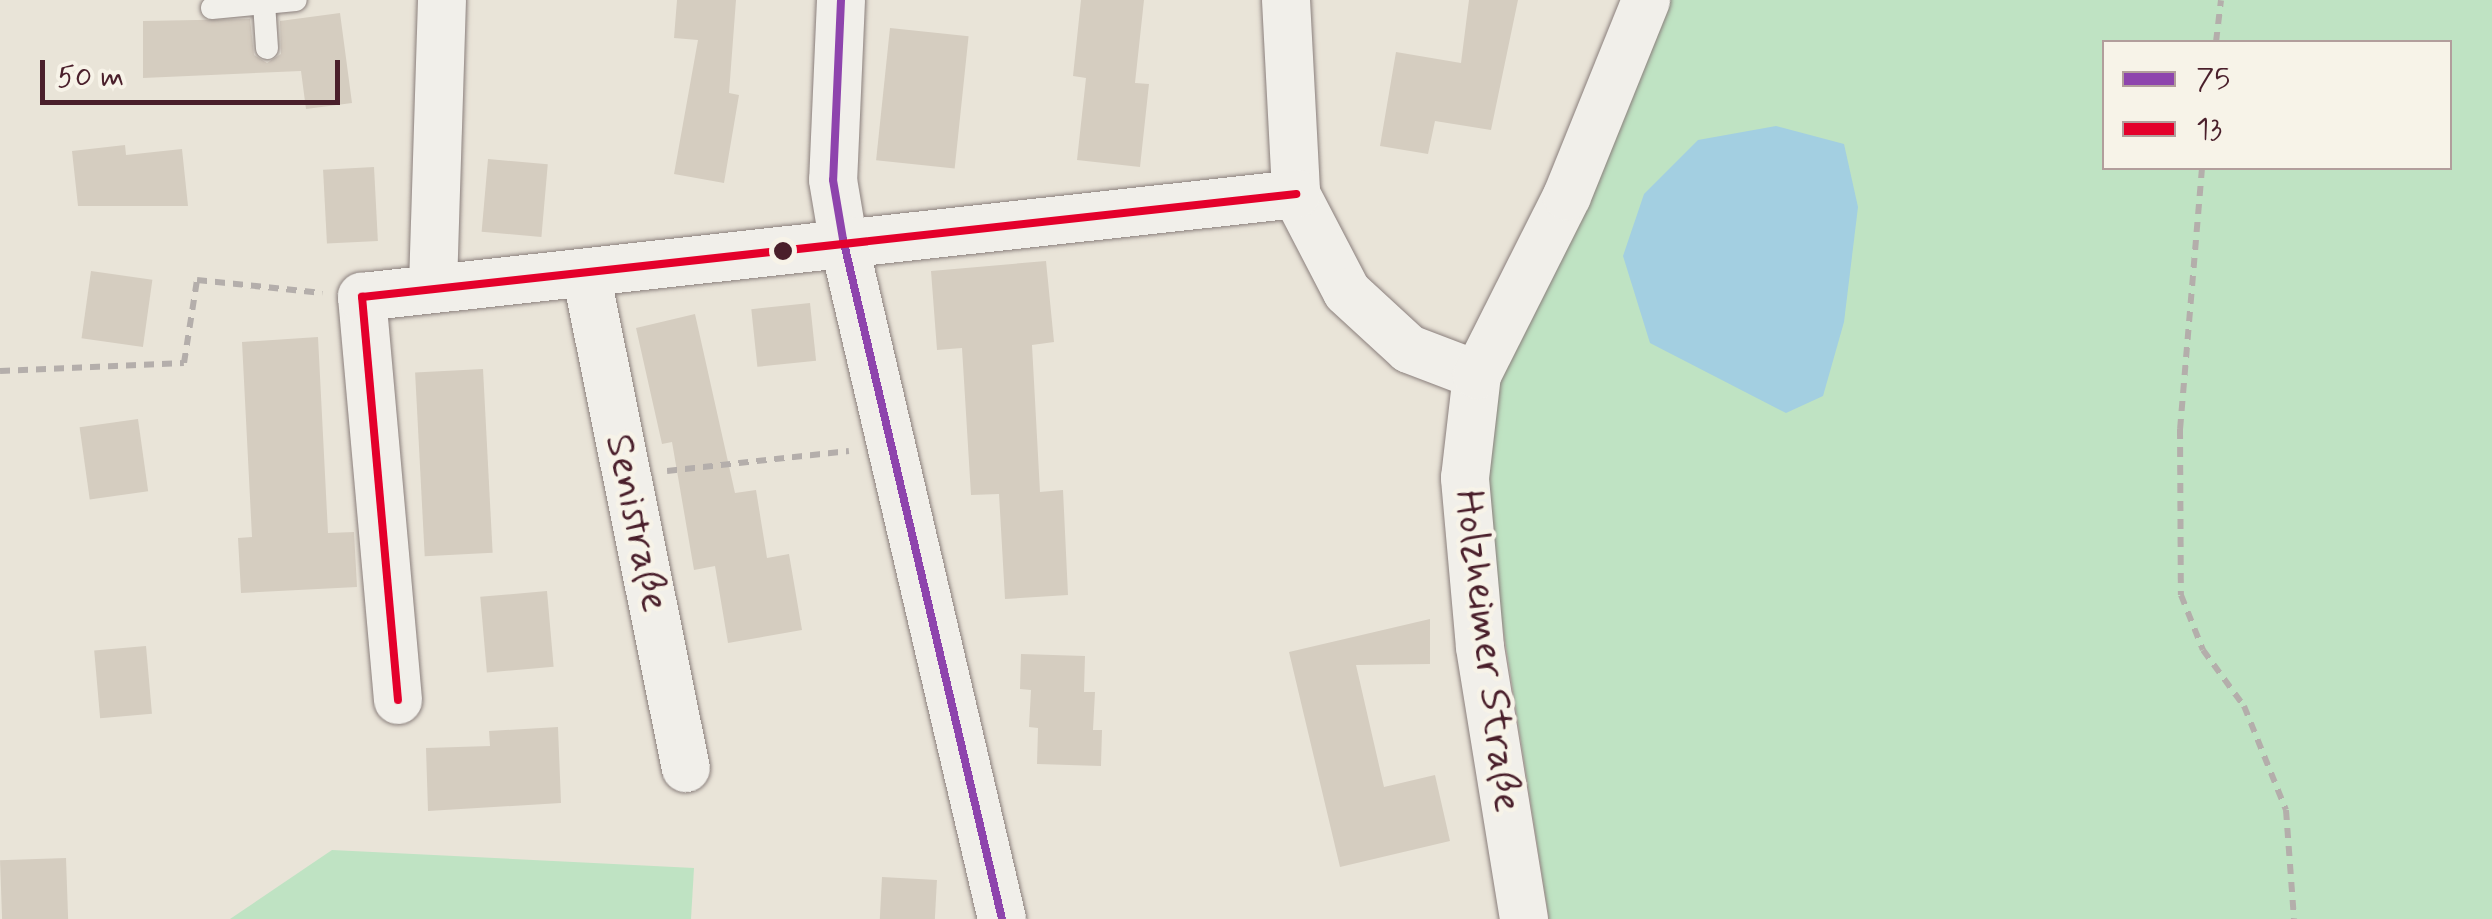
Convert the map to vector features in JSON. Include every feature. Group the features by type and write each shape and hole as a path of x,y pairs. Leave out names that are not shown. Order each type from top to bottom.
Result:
{"street":[{"path":"433,286 442,0"},
{"path":"841,0 833,180 1002,919"},
{"path":"1286,0 1296,194 1348,292 1409,349 1478,375"},
{"name":"Holzheimer Straße","path":"1524,919 1480,647 1465,478 1478,375 1568,196 1646,0"},
{"path":"398,700 362,297 433,286 587,278 844,239 1296,194"},
{"name":"Senistraße","path":"587,278 686,768"}],"lane":[{"path":"212,8 296,0"},
{"path":"264,4 268,48"}],"path":[{"path":"2216,40 2220,0"},
{"path":"2202,170 2180,429 2181,595 2203,650 2244,706 2286,810 2294,919"},
{"path":"0,372 184,362 197,280 362,297"},
{"path":"626,476 896,446"}],"green space":[{"path":"1668,0 2492,0 2492,919 1549,919 1468,406"},
{"path":"332,850 694,868 691,919 230,919"}],"water":[{"path":"1776,126 1844,144 1858,207 1844,322 1823,396 1786,413 1650,343 1623,256 1644,194 1698,140"}],"building":[{"path":"677,0 736,0 729,93 739,95 724,183 674,174 698,40 674,38"},
{"path":"1081,0 1144,0 1135,83 1149,84 1140,167 1077,160 1086,78 1073,76"},
{"path":"1469,0 1518,0 1491,130 1435,121 1428,154 1380,146 1396,52 1461,63"},
{"path":"340,13 352,103 306,109 301,71 143,78 143,21 250,19 254,55 267,63 281,54 280,21"},
{"path":"890,28 969,36 955,169 876,160"},
{"path":"125,145 126,155 182,149 188,206 78,206 72,151"},
{"path":"488,159 548,164 541,237 482,232"},
{"path":"374,167 378,241 327,244 323,170"},
{"path":"1046,261 1054,342 1032,345 1040,492 1063,490 1068,595 1005,599 999,494 971,495 962,348 937,350 931,271"},
{"path":"91,271 152,280 143,347 82,338"},
{"path":"810,303 816,361 757,367 751,309"},
{"path":"695,314 735,493 756,490 767,558 789,554 802,630 728,643 715,566 694,570 672,442 662,444 636,328"},
{"path":"318,337 328,533 354,532 357,587 241,593 238,538 252,537 242,342"},
{"path":"483,369 493,553 425,556 415,373"},
{"path":"138,419 148,491 90,500 80,427"},
{"path":"547,591 554,667 487,673 480,597"},
{"path":"1430,619 1430,664 1356,665 1384,787 1435,775 1450,841 1340,867 1289,652"},
{"path":"146,646 152,714 100,718 94,651"},
{"path":"1021,654 1085,656 1084,692 1095,692 1093,730 1102,730 1101,766 1037,764 1038,728 1029,727 1031,690 1020,689"},
{"path":"558,727 561,803 428,811 426,748 490,746 489,731"},
{"path":"66,858 68,919 2,919 0,860"},
{"path":"882,877 937,880 935,919 880,919"}],"transit line":[{"name":"75","path":"841,0 833,180 843,239 1002,919"},
{"name":"13","path":"398,700 362,297 1296,194"}]}
